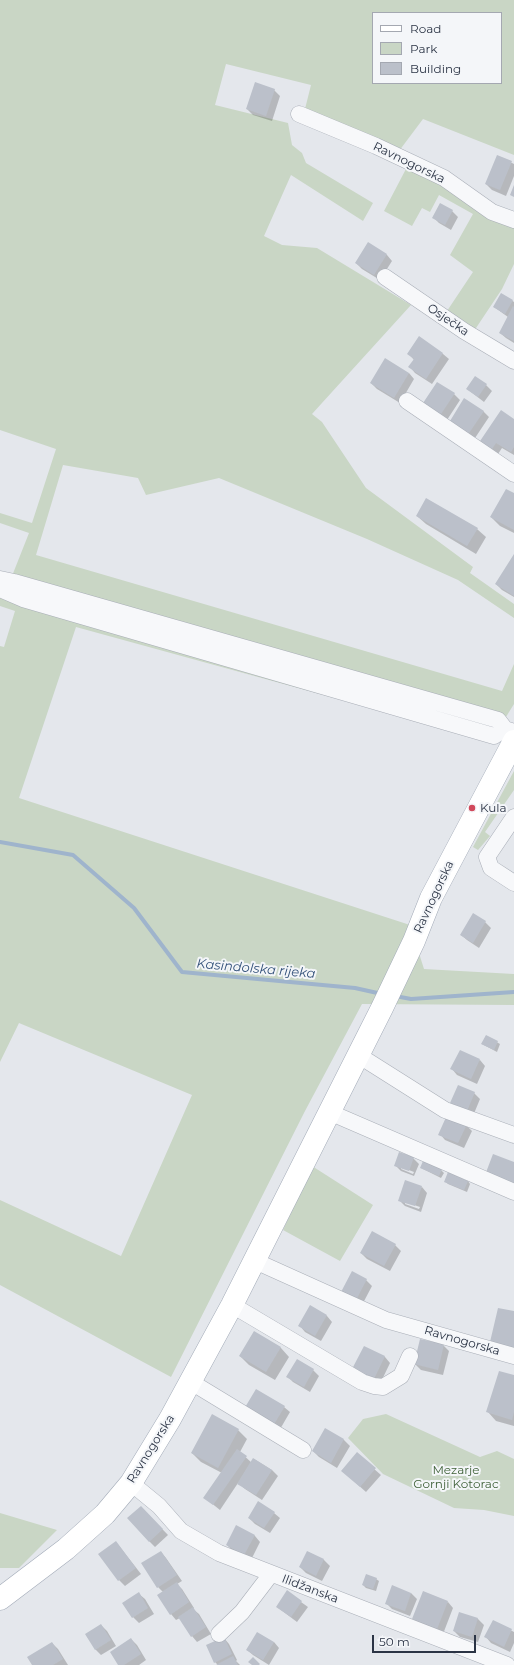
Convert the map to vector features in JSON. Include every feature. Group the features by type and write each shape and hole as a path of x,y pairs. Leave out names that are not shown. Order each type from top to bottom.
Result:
{"main road":[{"name":"Ravnogorska","path":"0,1599 66,1549 105,1514 131,1483 191,1382 255,1261 382,1008 414,941 432,898 511,734"}],"street":[{"name":"Ravnogorska","path":"299,114 376,146 444,178 492,212 514,220"},
{"name":"Osječka","path":"385,277 464,331 514,361"},
{"path":"407,401 514,474"},
{"path":"0,579 498,720 511,734"},
{"path":"0,590 22,599 494,736 511,734"},
{"path":"514,817 487,858 491,868 514,883"},
{"path":"358,1055 445,1110 514,1135"},
{"path":"329,1112 514,1192"},
{"name":"Ravnogorska","path":"255,1261 386,1320 514,1356"},
{"path":"232,1305 362,1382 374,1386 383,1387 401,1376 410,1356"},
{"path":"191,1382 303,1450"},
{"name":"Ilidžanska","path":"131,1483 159,1506 181,1531 218,1553 507,1665"},
{"path":"220,1634 242,1612 271,1574"}],"green space":[{"path":"0,0 514,0 514,155 423,119 399,151 305,109 311,85 226,64 215,105 288,123 292,145 302,153 306,163 373,203 363,221 291,175 264,236 282,245 317,248 411,305 312,414 322,422 366,488 473,567 470,573 514,604 514,618 458,580 367,539 219,478 146,495 138,478 63,465 36,555 502,691 514,664 514,704 491,741 76,627 19,798 410,925 424,969 514,974 514,1005 362,1004 305,1111 171,1377 0,1285 0,1200 121,1256 192,1095 19,1023 0,1062 0,646 4,647 15,611 0,606 0,573 12,576 29,533 0,523 0,513 32,523 56,449 0,430"},
{"path":"407,167 514,226 514,264 502,289 474,331 447,311 473,272 450,255 473,214 439,195 430,212 422,208 412,226 384,211"},
{"path":"514,771 514,790 485,832 490,836 478,850 473,847"},
{"path":"312,1166 373,1205 340,1261 283,1230"},
{"name":"Mezarje Gornji Kotorac","path":"386,1414 480,1457 497,1451 514,1459 514,1516 484,1510 454,1508 383,1474 348,1438 363,1419"},
{"path":"0,1513 57,1530 19,1568 0,1568"}],"building":[{"path":"255,82 275,89 266,116 246,109"},
{"path":"497,155 512,161 500,190 485,184"},
{"path":"514,185 514,197 510,195"},
{"path":"440,203 453,210 445,225 432,218"},
{"path":"368,242 387,254 374,275 355,263"},
{"path":"501,293 513,300 505,314 493,307"},
{"path":"513,306 514,307 514,341 499,333"},
{"path":"419,336 443,353 426,379 408,367 414,359 407,354"},
{"path":"385,358 409,373 394,398 370,383"},
{"path":"475,376 487,384 478,397 466,389"},
{"path":"437,382 455,393 441,414 423,403"},
{"path":"464,398 484,411 469,433 450,421"},
{"path":"501,410 514,419 514,447 511,452 496,443 490,452 478,444"},
{"path":"506,489 514,493 514,530 490,517"},
{"path":"426,498 478,528 467,546 416,516"},
{"path":"514,554 514,596 495,584"},
{"path":"473,913 486,921 473,943 460,935"},
{"path":"486,1035 498,1041 494,1050 481,1044"},
{"path":"460,1050 480,1059 471,1079 450,1069"},
{"path":"458,1085 475,1092 467,1111 450,1103"},
{"path":"447,1115 467,1124 458,1143 438,1135"},
{"path":"399,1152 414,1157 409,1171 394,1166"},
{"path":"493,1154 514,1162 514,1186 485,1175"},
{"path":"423,1161 442,1169 439,1176 420,1168"},
{"path":"448,1172 468,1181 464,1190 444,1182"},
{"path":"405,1180 422,1186 415,1206 398,1201"},
{"path":"372,1231 396,1244 384,1266 360,1253"},
{"path":"352,1271 367,1279 356,1300 341,1292"},
{"path":"310,1305 327,1315 315,1336 298,1326"},
{"path":"498,1308 514,1311 514,1348 490,1342"},
{"path":"254,1331 281,1347 266,1372 239,1356"},
{"path":"420,1339 444,1344 438,1370 414,1364"},
{"path":"364,1346 385,1356 374,1379 352,1369"},
{"path":"297,1359 314,1369 304,1387 286,1377"},
{"path":"499,1371 514,1375 514,1412 512,1420 486,1412"},
{"path":"256,1389 285,1406 273,1426 244,1409"},
{"path":"212,1414 239,1429 218,1468 191,1453"},
{"path":"325,1428 344,1439 331,1463 312,1451"},
{"path":"237,1449 247,1456 213,1505 203,1498"},
{"path":"357,1452 376,1468 360,1487 341,1471"},
{"path":"253,1458 272,1470 256,1495 237,1484"},
{"path":"258,1501 275,1512 264,1528 248,1518"},
{"path":"141,1506 163,1529 149,1542 127,1518"},
{"path":"236,1525 255,1535 244,1555 226,1545"},
{"path":"116,1541 136,1568 118,1581 98,1554"},
{"path":"161,1551 177,1575 157,1588 141,1563"},
{"path":"307,1551 324,1559 316,1576 299,1567"},
{"path":"366,1574 377,1578 373,1589 362,1585"},
{"path":"177,1582 189,1602 170,1615 157,1595"},
{"path":"392,1585 411,1593 405,1611 385,1604"},
{"path":"287,1590 302,1601 291,1617 276,1607"},
{"path":"423,1591 448,1601 437,1629 412,1619"},
{"path":"139,1592 148,1608 132,1618 122,1603"},
{"path":"193,1607 206,1627 191,1637 178,1617"},
{"path":"459,1612 478,1618 472,1637 453,1631"},
{"path":"493,1620 512,1629 504,1647 484,1637"},
{"path":"101,1624 111,1640 95,1650 85,1634"},
{"path":"257,1632 274,1642 263,1660 246,1650"},
{"path":"224,1637 232,1654 214,1663 206,1645"},
{"path":"131,1638 141,1654 124,1665 118,1665 110,1652"},
{"path":"52,1642 63,1659 53,1665 32,1665 27,1657"},
{"path":"233,1656 238,1665 216,1665"},
{"path":"253,1657 260,1664 259,1665 252,1665 248,1662"}],"waterway":[{"name":"Kasindolska rijeka","path":"0,842 73,855 134,908 182,972 355,988 382,994"},
{"name":"Kasindolska rijeka","path":"395,996 411,999 514,992"}],"place":[{"name":"Kula","path":"472,808"}]}
